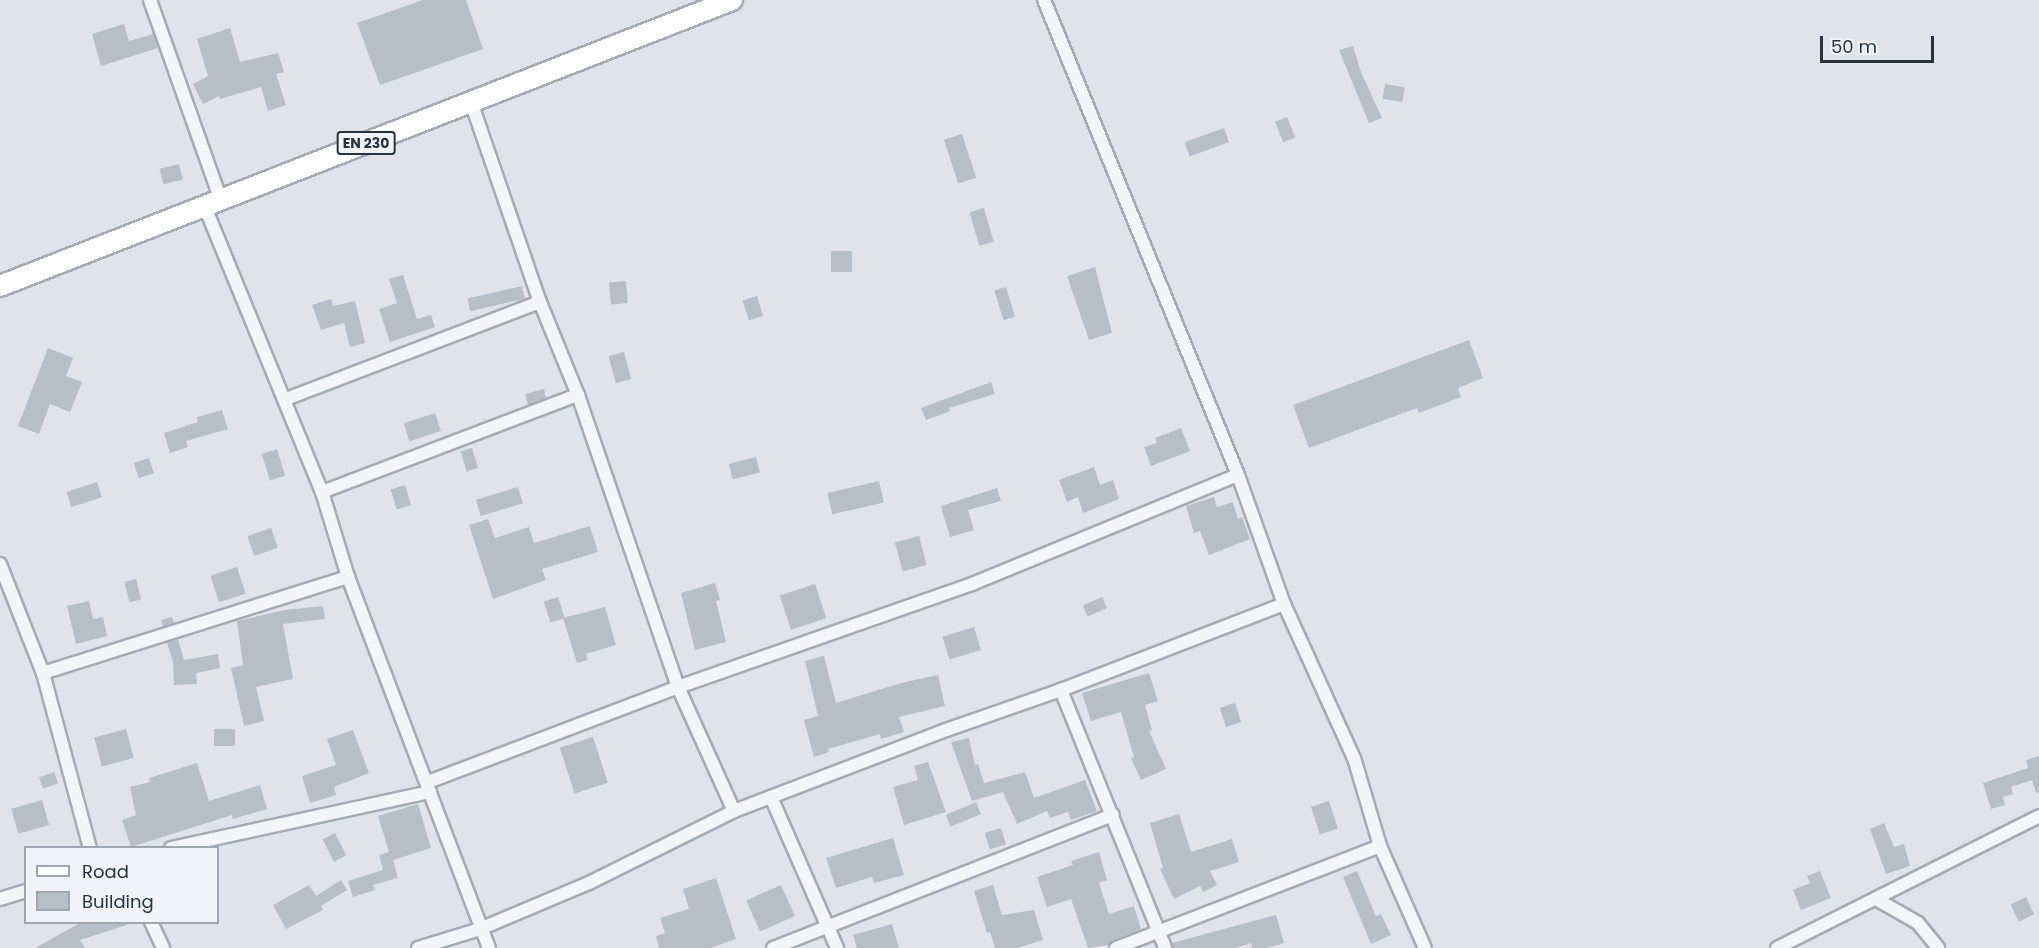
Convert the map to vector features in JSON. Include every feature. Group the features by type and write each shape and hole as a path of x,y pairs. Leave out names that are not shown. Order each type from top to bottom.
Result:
{"main road":[{"name":"EN 230","path":"0,286 732,0"}],"street":[{"path":"150,0 213,203 322,492 348,577 489,948"},
{"path":"1044,0 1238,475 1284,604 1354,758 1380,846 1425,948"},
{"path":"471,102 540,302 578,395 678,687 734,812"},
{"path":"286,399 540,302"},
{"path":"322,492 578,395"},
{"path":"179,846 429,787 678,687 972,585 1238,475"},
{"path":"0,564 43,673 89,846"},
{"path":"43,673 348,577"},
{"path":"418,948 480,929 589,883 734,812 771,797 946,730 1061,690 1284,604"},
{"path":"1061,690 1165,948"},
{"path":"771,797 837,948"},
{"path":"773,948 1113,815"},
{"path":"1777,948 2039,816"},
{"path":"1116,948 1380,846"},
{"path":"0,899 24,892"},
{"path":"1876,899 1918,922 1938,948"},
{"path":"152,924 163,948"}],"building":[{"path":"423,0 466,0 483,49 380,85 357,23"},
{"path":"124,24 129,41 153,34 158,48 101,66 92,34"},
{"path":"230,28 240,62 278,53 284,72 276,74 286,105 268,111 261,87 220,99 219,96 203,104 193,84 208,76 197,39"},
{"path":"1353,46 1361,72 1382,118 1369,123 1339,50"},
{"path":"1385,84 1405,87 1402,102 1383,99"},
{"path":"1287,117 1295,137 1283,142 1275,122"},
{"path":"1224,128 1229,142 1190,156 1185,142"},
{"path":"962,134 976,178 958,184 944,140"},
{"path":"179,164 183,180 163,184 160,169"},
{"path":"984,208 994,242 979,246 970,212"},
{"path":"831,251 852,251 852,272 831,272"},
{"path":"1095,267 1112,333 1089,340 1067,276"},
{"path":"403,275 417,319 431,315 435,327 390,342 379,309 397,303 389,279"},
{"path":"626,281 628,303 611,304 609,282"},
{"path":"522,286 525,299 470,311 467,299"},
{"path":"1006,287 1015,317 1004,320 995,291"},
{"path":"757,296 763,316 749,320 743,300"},
{"path":"331,299 333,306 355,301 365,343 350,347 344,323 321,330 312,305"},
{"path":"1469,340 1483,378 1458,388 1461,397 1419,413 1417,408 1309,448 1293,405"},
{"path":"48,348 73,358 66,376 82,382 70,412 50,404 39,434 18,426"},
{"path":"624,352 631,379 616,383 609,356"},
{"path":"991,382 995,394 949,408 950,411 926,420 921,408"},
{"path":"544,389 546,398 528,405 525,394"},
{"path":"222,410 228,429 186,441 188,447 170,453 164,433 198,422 197,417"},
{"path":"435,413 441,431 409,441 404,423"},
{"path":"1181,428 1190,451 1151,466 1144,447 1157,443 1155,438"},
{"path":"472,448 478,468 467,472 461,452"},
{"path":"277,449 285,476 270,480 262,454"},
{"path":"756,457 760,473 733,479 729,464"},
{"path":"149,458 154,473 139,478 134,463"},
{"path":"1094,467 1100,485 1113,480 1119,499 1083,513 1078,497 1067,502 1059,480"},
{"path":"879,481 884,502 832,514 827,493"},
{"path":"97,482 102,497 72,507 67,492"},
{"path":"405,485 411,505 397,509 391,489"},
{"path":"518,487 523,503 481,516 476,500"},
{"path":"997,488 1001,501 968,510 974,530 950,537 941,506"},
{"path":"1214,497 1217,507 1233,502 1238,519 1242,517 1250,539 1209,555 1200,531 1194,533 1186,506"},
{"path":"488,519 495,538 529,527 534,543 590,526 598,552 542,569 546,580 493,599 469,525"},
{"path":"271,528 278,548 254,556 247,536"},
{"path":"919,536 927,565 903,571 895,542"},
{"path":"237,567 246,594 219,602 210,576"},
{"path":"136,579 141,599 129,602 124,582"},
{"path":"715,583 720,600 716,601 726,642 695,650 681,593"},
{"path":"815,584 826,618 791,630 780,595"},
{"path":"558,597 565,618 551,623 544,602"},
{"path":"1102,597 1107,608 1088,617 1083,606"},
{"path":"89,601 93,619 103,617 107,636 76,644 67,606"},
{"path":"323,606 325,619 283,624 293,679 256,687 264,721 244,726 231,668 243,665 237,621 285,610"},
{"path":"605,607 616,645 586,654 588,660 577,663 563,618"},
{"path":"172,617 174,623 163,627 161,620"},
{"path":"974,627 981,650 949,660 942,637"},
{"path":"178,639 184,660 218,654 220,668 196,673 197,684 174,685 173,662 167,643"},
{"path":"824,656 836,703 901,683 938,675 945,706 899,717 904,732 881,739 880,734 828,749 829,752 814,757 804,720 818,716 805,661"},
{"path":"1149,673 1158,701 1145,705 1152,730 1149,731 1166,769 1141,780 1131,758 1134,757 1121,712 1091,721 1082,693"},
{"path":"1235,703 1241,722 1226,727 1220,708"},
{"path":"126,729 134,758 102,767 94,738"},
{"path":"214,729 235,729 235,746 214,746"},
{"path":"353,730 369,773 334,787 336,795 310,803 302,776 336,765 327,739"},
{"path":"593,737 608,783 575,793 560,748"},
{"path":"969,738 975,765 978,764 984,783 1025,772 1034,798 1085,780 1097,811 1071,820 1068,812 1050,818 1047,811 1017,824 1003,792 972,801 951,742"},
{"path":"2039,756 2039,792 2036,793 2032,780 2011,787 2013,794 2003,797 2005,805 1991,809 1983,783 2028,768 2026,760"},
{"path":"928,762 946,812 904,825 893,787 918,780 914,766"},
{"path":"197,763 209,801 260,785 267,809 233,819 232,815 131,846 122,820 136,815 130,787 150,782 149,778"},
{"path":"54,772 58,783 43,789 39,777"},
{"path":"42,800 49,825 18,834 11,809"},
{"path":"1329,801 1338,829 1320,834 1311,807"},
{"path":"976,802 981,814 951,827 946,815"},
{"path":"418,804 431,848 393,860 398,878 373,885 375,890 353,897 348,881 383,870 379,855 389,852 378,816"},
{"path":"1179,814 1191,852 1232,839 1239,862 1210,871 1217,885 1203,892 1200,886 1174,899 1160,869 1163,868 1150,823"},
{"path":"1884,823 1894,847 1904,844 1910,866 1886,874 1870,829"},
{"path":"1001,828 1006,844 990,849 985,833"},
{"path":"335,833 346,855 334,862 323,839"},
{"path":"893,838 904,875 874,883 872,877 836,888 826,858"},
{"path":"1099,852 1107,880 1099,883 1109,914 1134,906 1141,929 1113,940 1109,945 1088,948 1071,899 1047,907 1037,877 1073,865 1071,861"},
{"path":"1357,871 1376,916 1381,914 1391,935 1371,944 1343,877"},
{"path":"1820,871 1831,898 1801,910 1793,890 1810,883 1807,876"},
{"path":"716,878 736,939 710,948 659,948 656,936 665,933 660,918 689,909 683,889"},
{"path":"341,880 347,890 321,906 323,910 286,929 273,905 309,885 316,896"},
{"path":"781,885 795,916 760,932 746,900"},
{"path":"993,885 1002,915 1034,910 1043,940 1017,948 995,948 990,932 987,933 974,891"},
{"path":"2026,897 2034,914 2019,921 2011,904"},
{"path":"1276,915 1284,943 1266,948 1252,948 1251,943 1235,948 1173,948 1172,943"},
{"path":"78,924 127,925 80,940 85,948 35,948"},
{"path":"892,924 899,948 857,948 853,935"}]}
